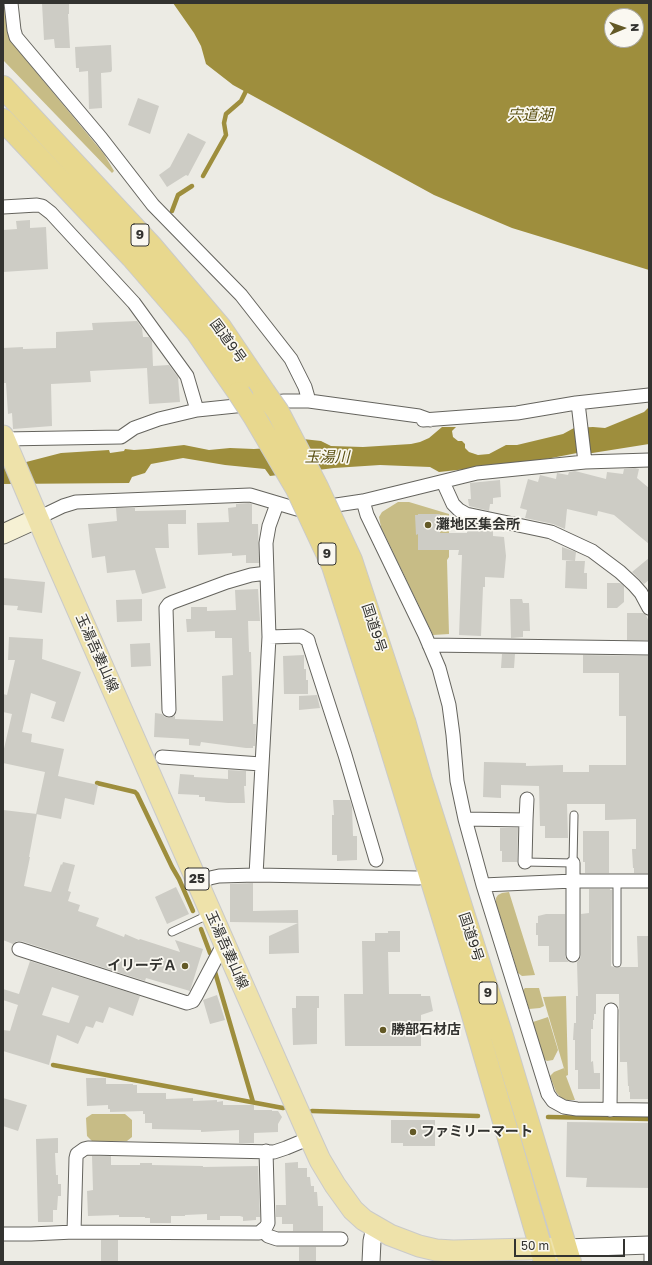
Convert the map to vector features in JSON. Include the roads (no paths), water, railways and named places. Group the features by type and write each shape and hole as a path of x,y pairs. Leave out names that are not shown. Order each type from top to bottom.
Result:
{"highway":[{"name":"国道9号","path":"3,87 152,248 215,321 278,412 317,487 351,560 395,726 430,876 470,1005 543,1255"},
{"name":"国道9号","path":"3,120 132,257 192,326 254,416 297,489 333,566 395,726 421,780 502,1036 568,1255"}],"main road":[{"name":"玉湯吾妻山線","path":"5,441 50,548 310,1138 331,1179 352,1210 375,1227 404,1241 436,1250 568,1255"},
{"path":"3,534 34,509"}],"street":[{"path":"12,3 16,37 101,138 153,205 241,295 291,359 305,387 309,401"},
{"path":"3,207 37,205 42,206 51,213 134,303 186,376 197,410"},
{"path":"5,441 122,437 134,428 159,419 197,410 284,401 309,401 419,416 424,420 517,413 649,395"},
{"path":"578,405 585,459"},
{"path":"34,509 63,506 76,502 250,495 297,510 363,501 477,473 585,459 649,460"},
{"path":"442,482 453,504 458,510 466,514 551,532 592,551 620,572 634,585 641,593 649,608"},
{"path":"363,501 367,515 439,668 449,705 457,781 465,819 483,885 548,1094 554,1101 564,1107 577,1109 649,1110"},
{"path":"256,875 261,764 270,637 267,534 277,504"},
{"path":"169,710 166,608 173,602 227,582 251,575 267,573"},
{"path":"270,637 302,636 308,640 345,755 376,860"},
{"path":"429,645 649,648"},
{"path":"162,757 261,764"},
{"path":"525,862 527,798"},
{"path":"465,819 526,820"},
{"path":"573,863 573,955"},
{"path":"198,883 218,876 256,875 418,878 430,876"},
{"path":"483,885 574,881 649,881"},
{"path":"19,949 187,1003 193,1000 196,996 224,943"},
{"path":"610,1110 611,1010"},
{"path":"74,1232 76,1158 77,1154 84,1149 274,1152 310,1138"},
{"path":"3,1234 74,1232 259,1234 268,1223 266,1151"},
{"path":"370,1262 375,1227"},
{"path":"263,1231 268,1236 277,1239 341,1239"},
{"path":"568,1255 648,1251"}],"lane":[{"path":"525,862 573,863 574,815"},
{"path":"616,963 617,881"},
{"path":"172,932 211,913"}],"water":[{"name":"宍道湖","path":"173,3 649,3 649,270 512,228 434,195 233,85 206,64 201,46 194,33"},
{"name":"玉湯川","path":"649,407 649,444 586,454 577,453 531,462 439,472 430,467 380,465 334,468 270,476 265,469 225,465 183,458 151,464 145,473 132,477 129,483 3,484 3,468 61,453 109,450 110,453 124,451 125,449 134,450 184,445 209,450 230,448 254,449 269,448 303,439 321,441 331,446 363,447 411,444 429,438 442,427 456,427 452,431 453,437 458,441 462,441 465,444 465,448 469,452 478,455 489,454 506,445 517,445 563,434 574,428 605,428 644,412"}],"waterway":[{"path":"203,176 226,135 224,123 226,114 241,101 248,87"},
{"path":"172,211 178,195 192,186"},
{"path":"97,783 135,792 137,794 193,911"},
{"path":"201,929 210,953"},
{"path":"215,972 253,1102"},
{"path":"53,1065 283,1108"},
{"path":"312,1111 478,1116"},
{"path":"548,1117 649,1119"}],"place":[{"name":"灘地区集会所","path":"428,525"},
{"name":"イリーデＡ","path":"185,966"},
{"name":"勝部石材店","path":"383,1030"},
{"name":"ファミリーマート","path":"413,1132"}]}
